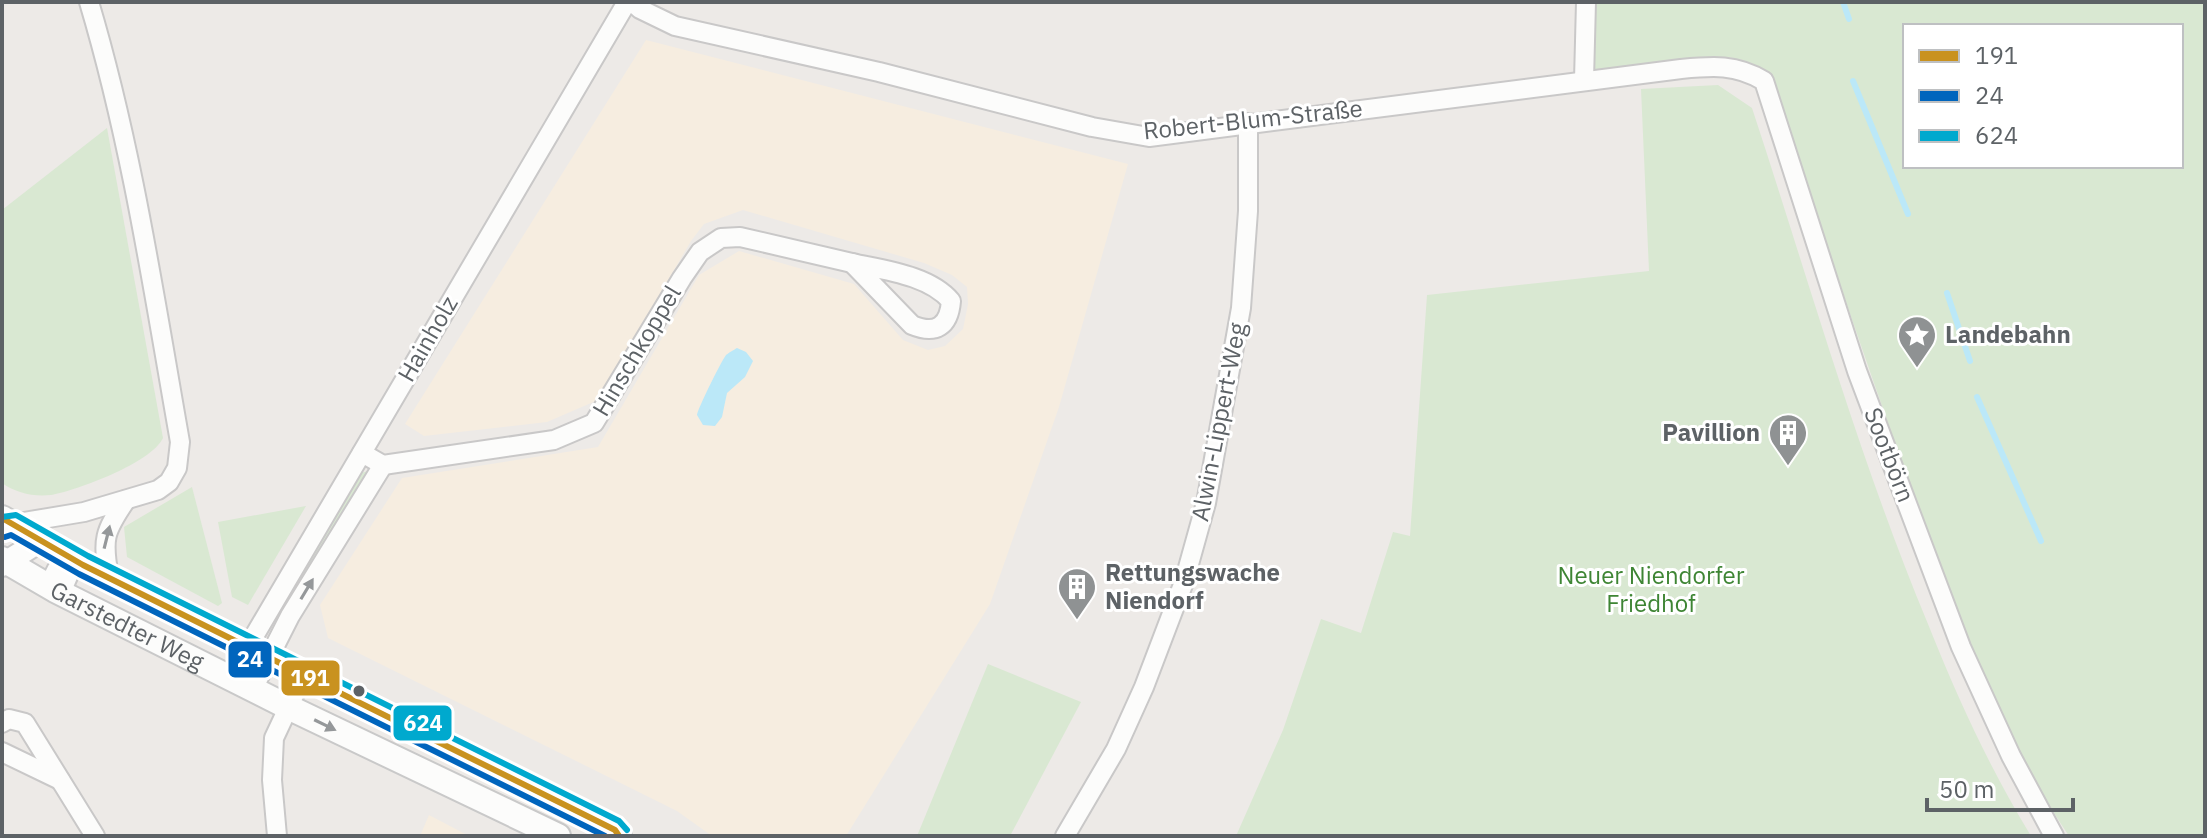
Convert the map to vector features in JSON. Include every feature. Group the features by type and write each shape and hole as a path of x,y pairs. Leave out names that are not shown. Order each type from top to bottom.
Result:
{"main road":[{"name":"Garstedter Weg","path":"5,523 615,830 619,836"},
{"name":"Garstedter Weg","path":"4,562 288,707 558,836"}],"street":[{"path":"5,523 84,512 158,490 169,482 180,460 180,442 133,180 89,2"},
{"name":"Robert-Blum-Straße","path":"630,2 675,26 826,60 1092,127 1149,137 1688,68 1737,67 1747,70"},
{"name":"Hainholz","path":"230,677 630,2"},
{"path":"1584,80 1586,2"},
{"name":"Sootbörn","path":"1747,70 1764,81 1857,371 1961,647 2011,756 2054,836"},
{"name":"Alwin-Lippert-Weg","path":"1065,836 1116,749 1144,687 1184,582 1206,503 1241,308 1248,211 1248,123"},
{"name":"Hinschkoppel","path":"383,465 554,440 594,423 682,278 700,252 721,238 740,237 898,273 942,290 951,301 949,316 939,327 924,331 912,325 852,263"},
{"path":"253,689 290,616 383,465 362,453"},
{"path":"109,577 103,549 108,526 126,500"},
{"path":"4,562 84,512"},
{"path":"277,836 271,753 274,738 304,674"},
{"path":"2,723 9,719 25,723 95,836"},
{"path":"2,752 60,780"}],"shaded area":[{"path":"646,40 1128,164 1059,407 990,604 846,836 712,836 677,811 328,638 320,605 402,478 598,447 699,275 739,251 854,284 903,340 928,350 945,346 963,329 968,304 967,287 952,275 924,263 743,210 704,224 691,241 598,400 547,422 424,436 405,424"},
{"path":"429,815 469,836 420,836"}],"green space":[{"path":"1593,2 2205,2 2205,836 2069,836 2044,797 2001,715 1947,586 1878,395 1771,79 1751,64 1727,57 1591,70"},
{"name":"Neuer Niendorfer Friedhof","path":"1718,85 1752,108 1857,433 1903,561 1975,732 2031,836 1236,836 1283,730 1321,619 1361,633 1393,532 1410,536 1427,295 1649,271 1641,89"},
{"path":"107,128 163,438 144,457 129,466 78,488 51,495 25,494 2,483 2,210"},
{"path":"368,471 365,481 281,619 274,616 357,474"},
{"path":"192,487 222,603 218,606 127,557 124,527"},
{"path":"306,506 248,605 232,597 218,522"},
{"path":"988,664 1081,702 1010,836 917,836"}],"water":[{"path":"737,348 746,352 753,361 745,377 727,393 722,417 715,426 703,425 697,415 701,403 726,355"}],"waterway":[{"path":"1843,2 1849,19"},
{"path":"1853,81 1908,214"},
{"path":"1947,293 1970,361"},
{"path":"1977,397 2041,541"}],"transit line":[{"name":"624","path":"2,517 16,515 88,556 619,821 627,830"},
{"name":"191","path":"2,518 83,565 615,830 619,836"},
{"name":"24","path":"5,537 11,535 79,574 605,836"}],"place":[{"name":"Landebahn","path":"1917,369"},
{"name":"Pavillion","path":"1788,467"},
{"name":"Rettungswache Niendorf","path":"1077,621"}]}
